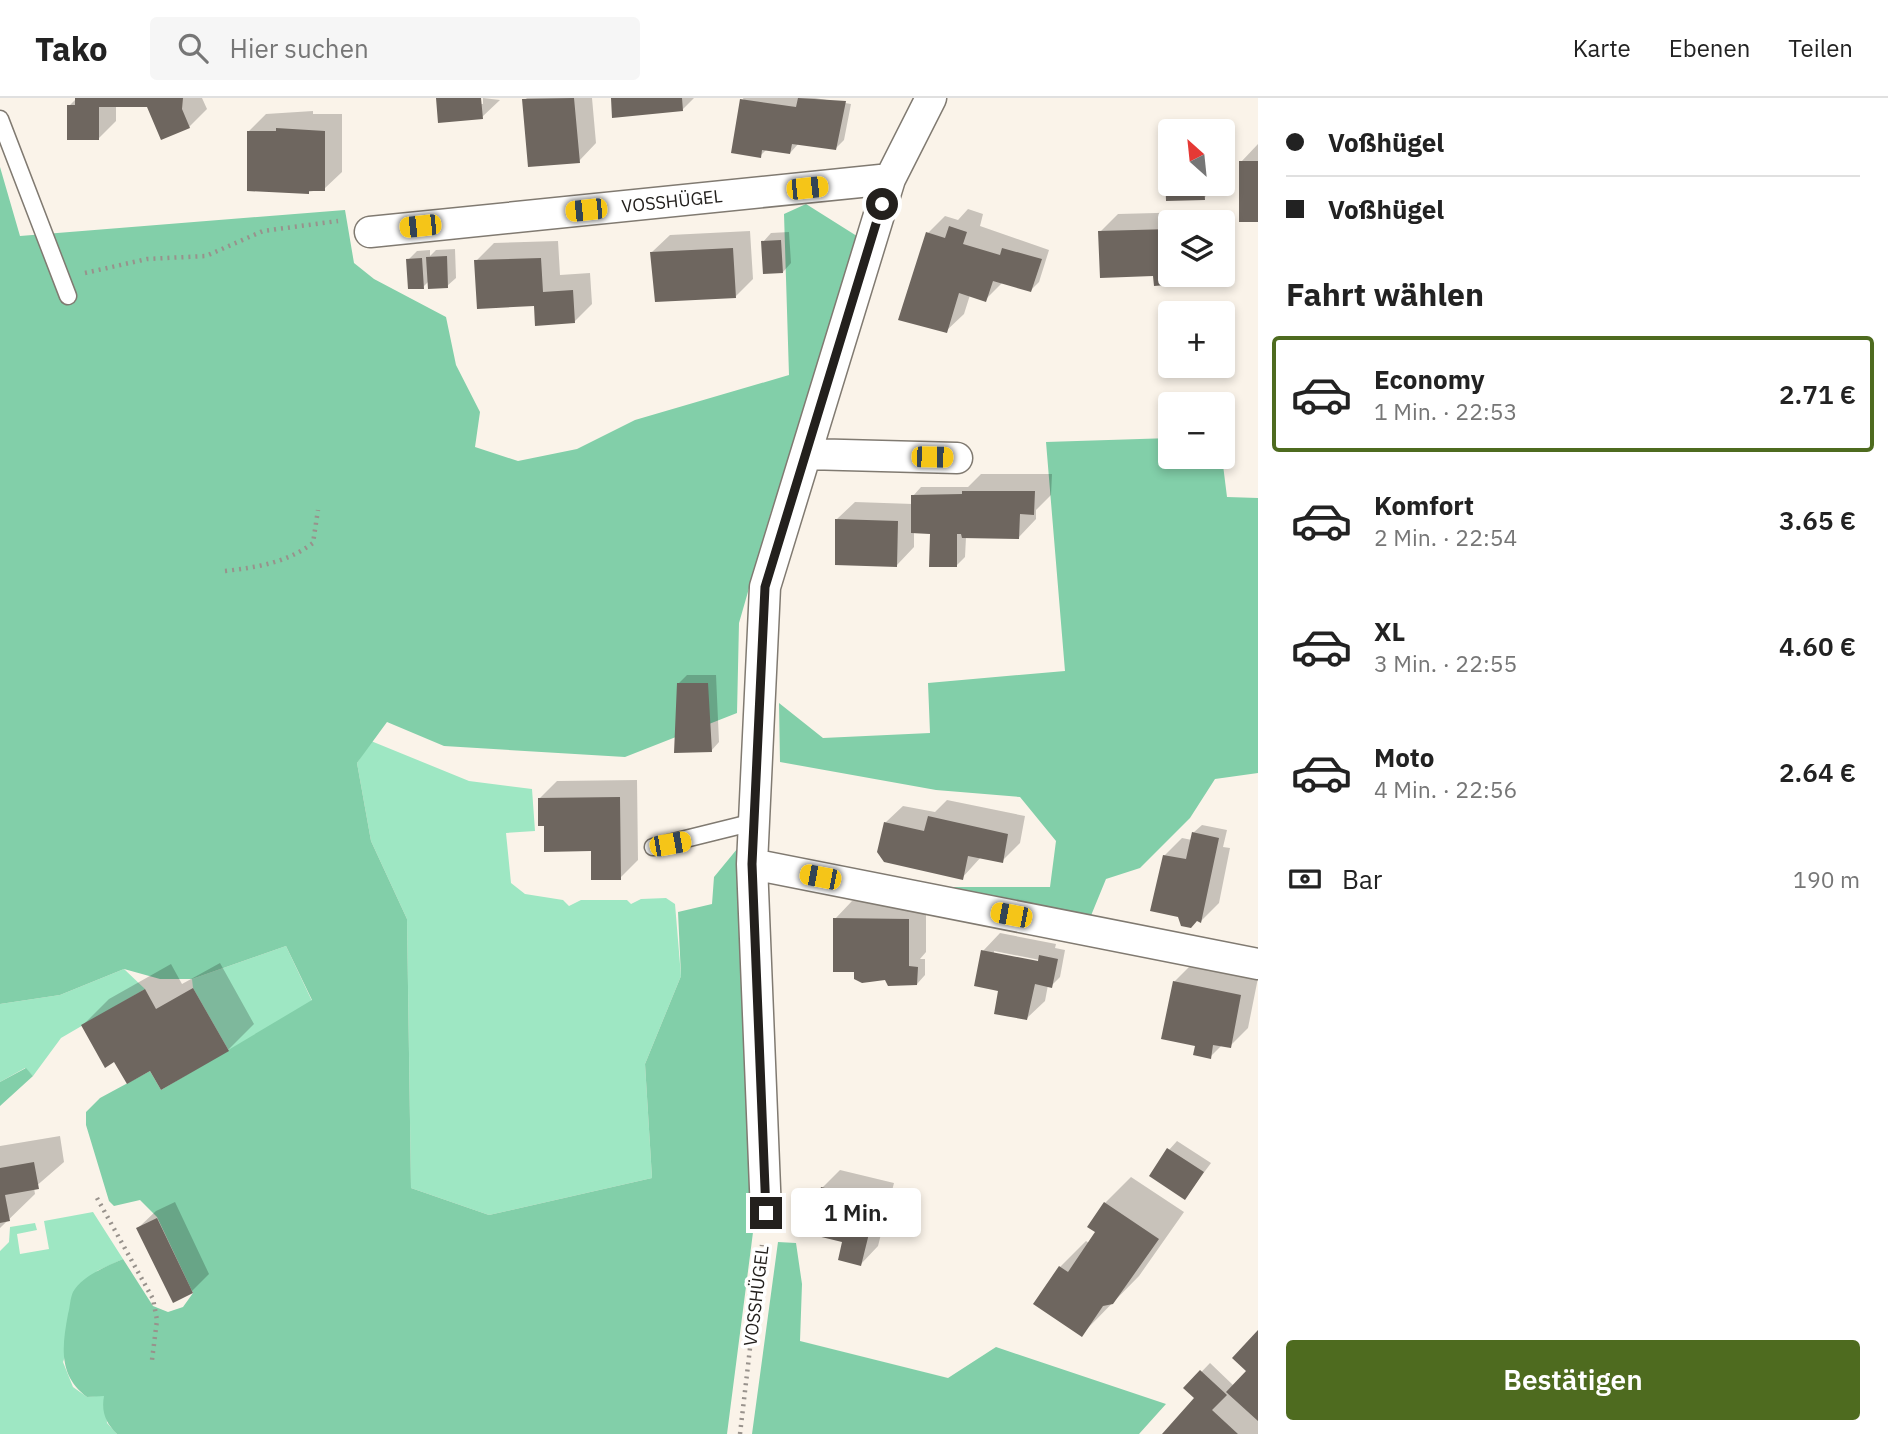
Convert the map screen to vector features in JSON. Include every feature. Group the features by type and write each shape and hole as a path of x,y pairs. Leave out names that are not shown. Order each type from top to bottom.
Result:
{"street":[{"path":"766,1213 752,864 765,587 890,179 931,98"},
{"name":"VOSSHÜGEL","path":"370,232 890,179"},
{"path":"806,454 957,458"},
{"path":"752,864 1258,964"}],"lane":[{"path":"0,119 68,296"},
{"path":"653,847 687,841 754,822"}],"path":[{"path":"61,279 147,259 206,256 263,231 353,220 370,232"},
{"path":"225,571 264,566 295,556 313,542 318,510"},
{"path":"97,1198 153,1299 157,1320 152,1360"},
{"name":"VOSSHÜGEL","path":"740,1434 766,1213"}],"green space":[{"path":"0,167 20,236 345,210 354,263 374,279 446,317 456,365 480,412 475,447 518,461 577,449 635,420 789,375 784,214 806,204 860,238 814,388 771,512 739,623 737,713 625,757 444,746 387,722 357,763 371,841 407,919 411,1188 489,1215 652,1178 645,1064 681,976 678,912 712,904 714,877 742,843 756,1209 727,1434 117,1434 105,1417 104,1396 87,1397 71,1379 64,1360 66,1326 73,1292 89,1276 123,1259 153,1306 168,1312 183,1307 193,1293 157,1217 140,1200 114,1206 109,1201 86,1125 86,1112 100,1098 150,1071 161,1090 312,1000 286,946 192,979 160,979 124,969 60,995 0,1004"},
{"path":"1158,438 1158,469 1224,469 1227,497 1258,498 1258,773 1215,779 1190,818 1140,868 1106,879 1090,918 942,887 1050,887 1056,841 1020,797 936,790 780,762 779,703 823,738 930,733 928,683 1065,671 1046,442"},
{"path":"371,741 469,781 532,789 535,831 506,833 511,883 525,894 563,900 569,906 581,900 627,900 631,904 641,899 666,898 675,904 681,976 645,1064 652,1178 489,1215 411,1188 407,919 371,841 357,763"},
{"path":"286,946 312,1001 229,1051 193,988 192,979"},
{"path":"124,969 145,989 61,1038 33,1076 25,1068 0,1082 0,1004 60,995"},
{"path":"26,1068 33,1076 0,1106 0,1082"},
{"path":"93,1212 123,1259 97,1271 63,1362 73,1387 87,1397 105,1395 107,1423 117,1434 0,1434 0,1251 9,1242 10,1227 35,1223 37,1230 17,1234 20,1254 49,1249 44,1221"},
{"path":"778,1242 796,1243 802,1284 800,1341 948,1378 996,1347 1166,1404 1139,1434 752,1434"}],"building":[{"path":"75,98 183,98 182,109 190,128 161,140 147,107 99,107 99,140 67,140 67,105 75,105"},
{"path":"436,98 481,98 483,119 438,123"},
{"path":"574,98 580,163 528,167 522,99"},
{"path":"611,98 682,98 683,111 612,118"},
{"path":"798,98 846,101 836,150 792,144 790,154 762,150 761,158 731,153 740,99 796,107"},
{"path":"276,128 325,131 325,191 309,191 309,194 247,191 247,131 276,131"},
{"path":"1239,161 1258,161 1258,222 1239,222"},
{"path":"1166,196 1205,196 1205,200 1166,201"},
{"path":"949,226 967,232 963,244 1000,255 1002,248 1042,259 1031,292 993,281 986,302 959,293 947,333 898,320 926,232 945,238"},
{"path":"1158,229 1158,286 1154,286 1153,276 1100,278 1098,231"},
{"path":"781,240 783,273 763,274 761,241"},
{"path":"733,248 736,298 655,302 650,252"},
{"path":"447,256 448,288 428,289 426,257"},
{"path":"422,258 424,289 408,289 406,259"},
{"path":"541,258 543,292 573,290 575,323 535,326 534,306 477,309 474,260"},
{"path":"962,491 1035,491 1034,515 1020,514 1019,539 962,538 961,534 957,534 957,567 929,567 930,534 911,533 911,495 962,494"},
{"path":"835,519 898,521 897,567 835,565"},
{"path":"677,683 708,683 712,752 674,753"},
{"path":"620,797 621,880 591,880 591,851 544,852 544,826 538,826 538,798"},
{"path":"928,816 1008,834 1003,863 968,856 963,880 884,862 877,852 884,822 924,831"},
{"path":"1192,832 1219,838 1201,923 1197,921 1191,928 1181,926 1178,917 1150,911 1163,855 1186,859"},
{"path":"833,918 909,919 909,966 918,967 917,985 888,986 885,980 862,983 854,979 854,972 833,972"},
{"path":"981,950 1038,961 1039,955 1058,959 1052,988 1035,984 1027,1020 994,1014 998,991 974,986"},
{"path":"1173,981 1241,995 1231,1048 1213,1045 1211,1059 1193,1055 1195,1046 1161,1039"},
{"path":"193,988 229,1051 161,1090 150,1071 127,1084 114,1062 105,1068 81,1025 145,989 156,1009"},
{"path":"1167,1148 1204,1172 1185,1200 1149,1176"},
{"path":"34,1162 39,1189 5,1195 10,1221 0,1223 0,1168"},
{"path":"821,1187 877,1201 861,1266 838,1260 842,1242 809,1234"},
{"path":"1104,1202 1159,1239 1113,1304 1103,1306 1082,1337 1033,1304 1059,1266 1068,1272 1095,1232 1087,1227"},
{"path":"157,1218 193,1293 173,1303 136,1228"},
{"path":"1258,1330 1258,1421 1226,1392 1246,1371 1232,1358"},
{"path":"1200,1370 1227,1395 1212,1410 1238,1434 1162,1434 1194,1398 1183,1388"}],"route":[{"path":"766,1213 752,864 765,587 882,204"}]}
